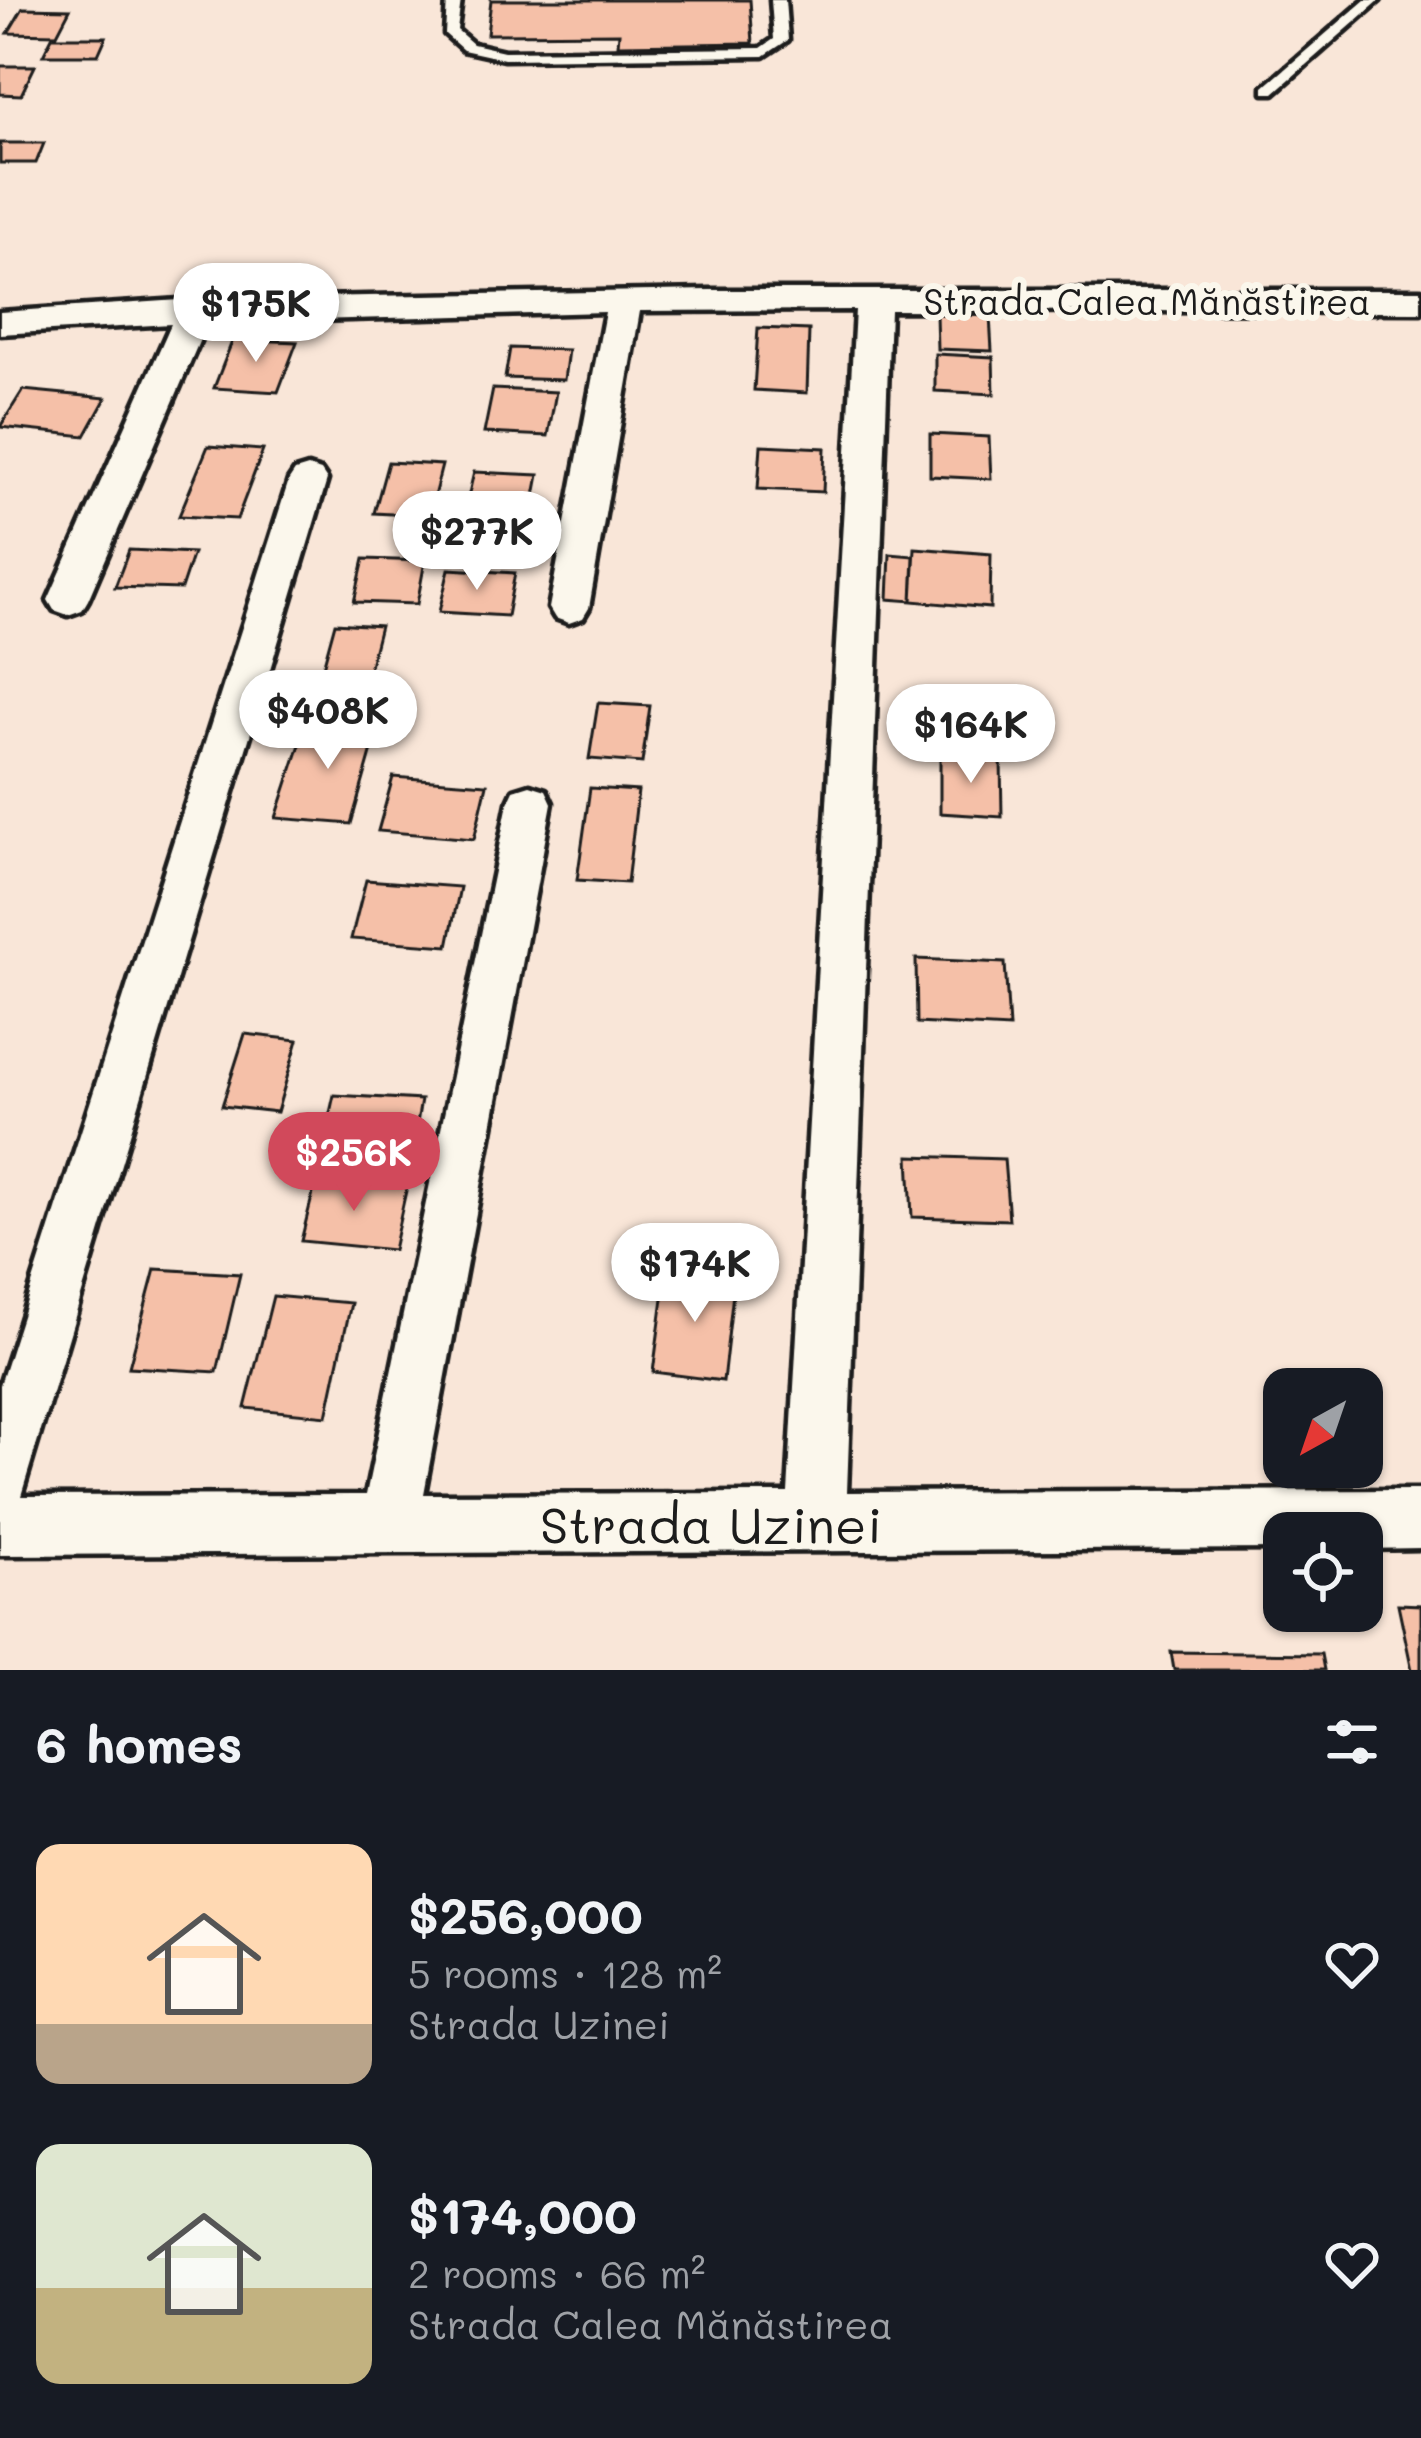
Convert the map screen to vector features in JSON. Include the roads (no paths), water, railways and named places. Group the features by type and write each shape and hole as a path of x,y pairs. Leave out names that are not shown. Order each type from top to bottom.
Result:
{"street":[{"name":"Strada Calea Mănăstirea","path":"816,1522 874,299"},
{"name":"Strada Calea Mănăstirea","path":"0,323 195,310 624,302 1421,301"},
{"path":"569,608 624,302"},
{"path":"68,601 195,310"},
{"path":"0,1476 308,480"},
{"path":"389,1524 530,803"},
{"name":"Strada Uzinei","path":"0,1526 1421,1520"}],"lane":[{"path":"454,0 450,31 457,41 504,55 764,52 781,40 778,0"},
{"path":"1269,90 1373,0"}]}
